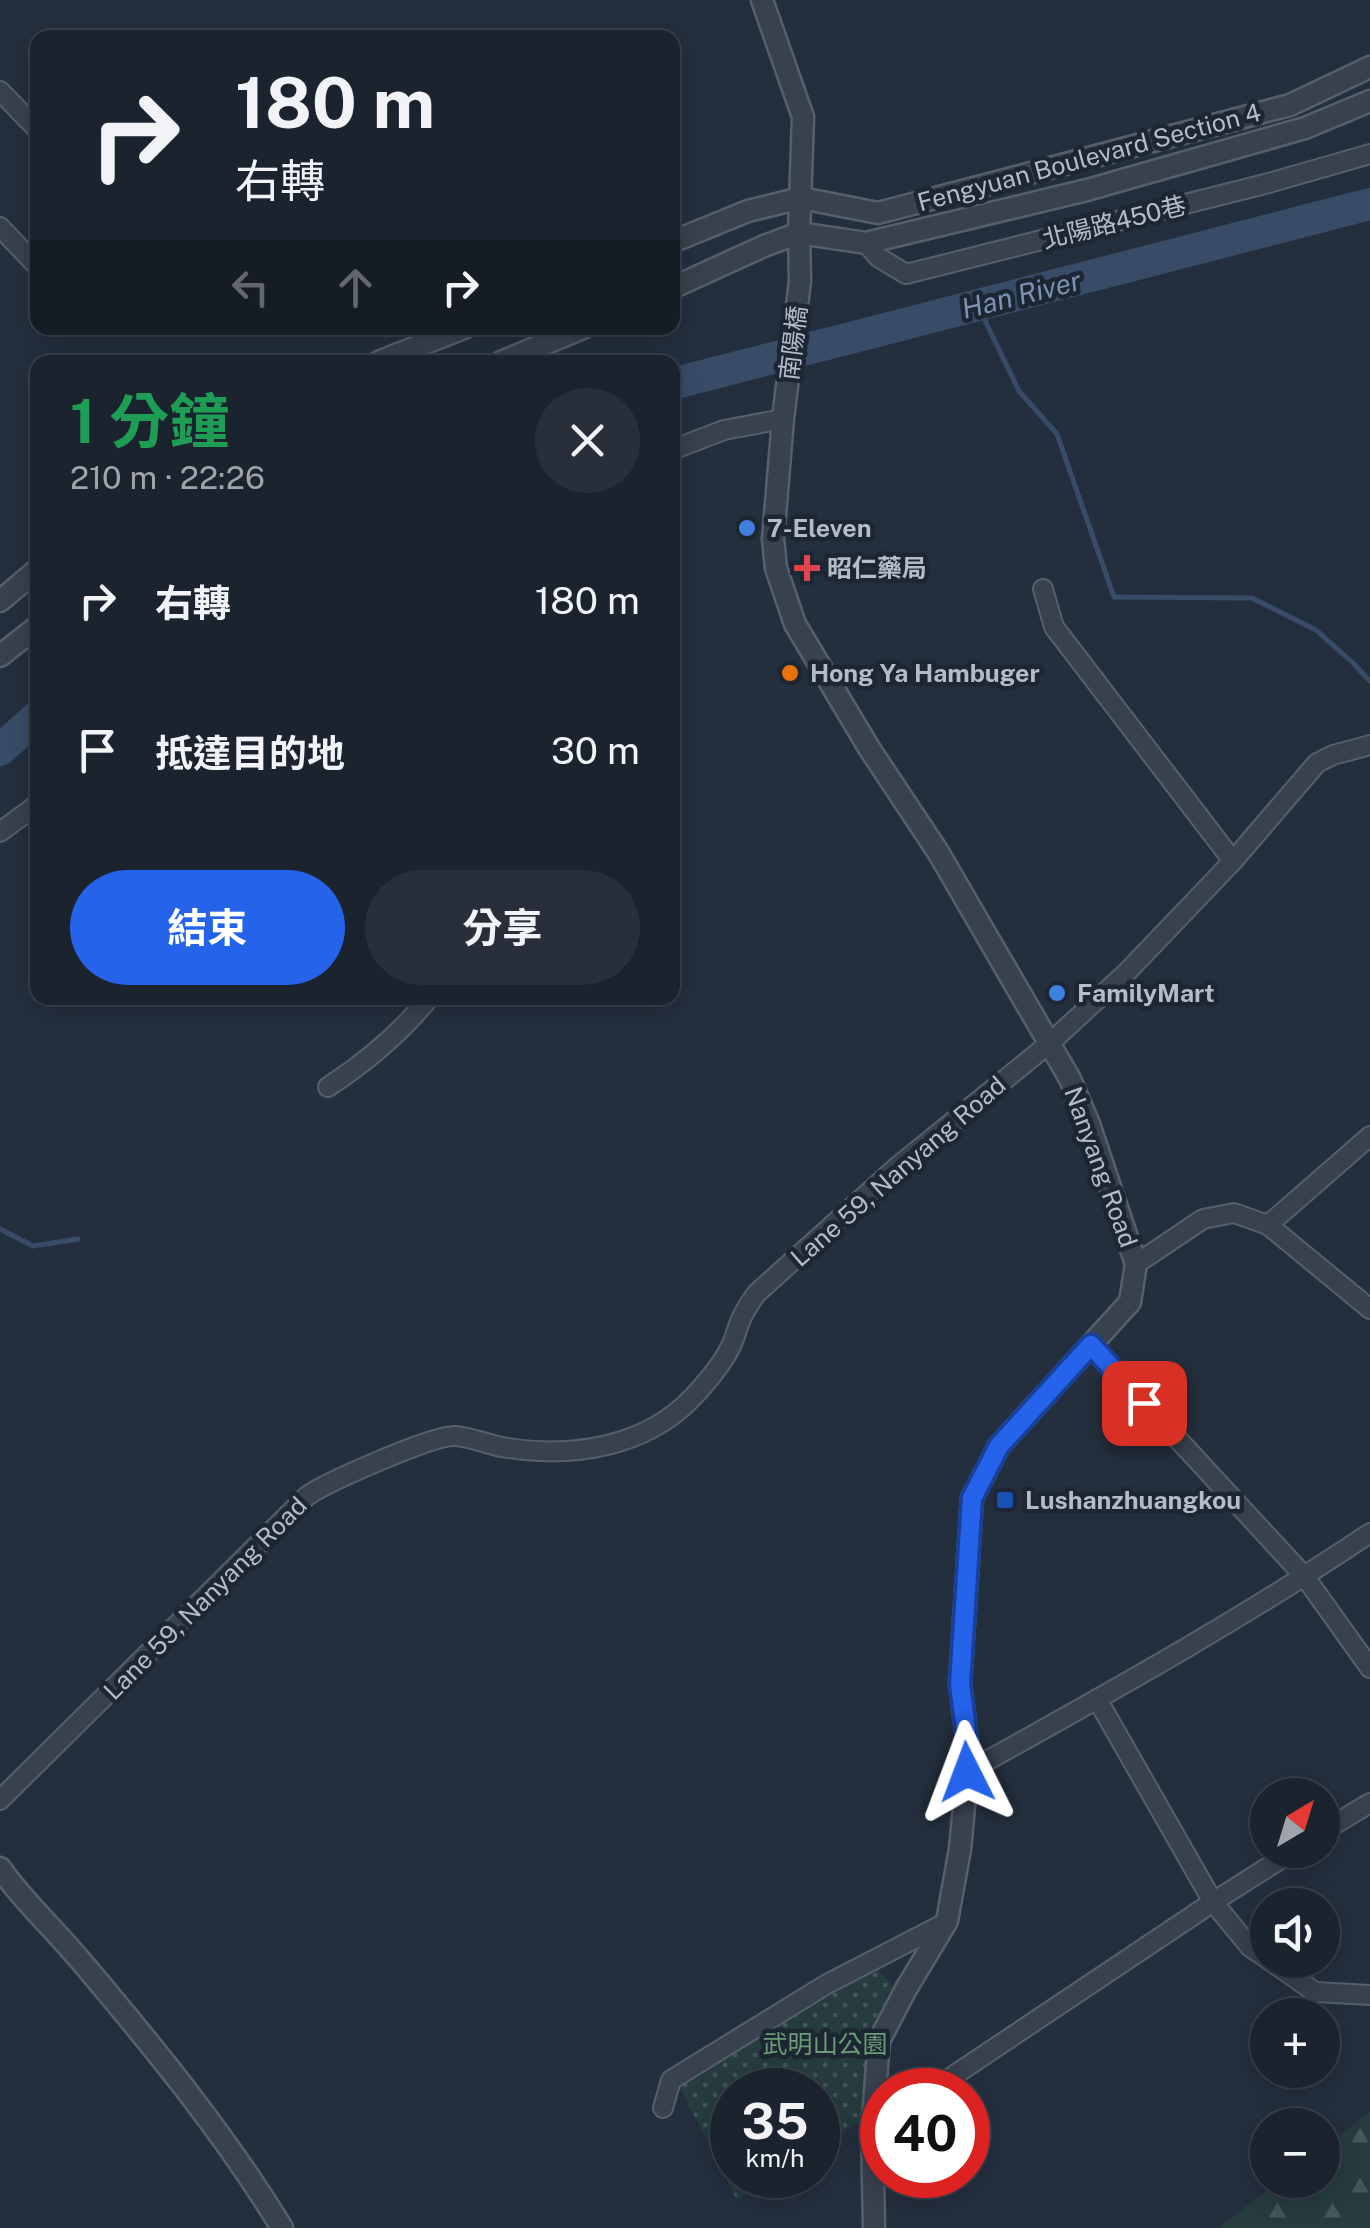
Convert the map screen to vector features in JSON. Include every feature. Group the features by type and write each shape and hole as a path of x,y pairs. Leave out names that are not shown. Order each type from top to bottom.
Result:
{"street":[{"path":"680,284 799,234 804,116 762,0"},
{"name":"Fengyuan Boulevard Section 4","path":"801,198 878,213 1290,105 1370,67"},
{"path":"0,91 30,122"},
{"name":"Fengyuan Boulevard Section 4","path":"799,234 866,243 1088,190 1305,128 1370,101"},
{"name":"北陽路450巷","path":"866,243 906,274 1370,154"},
{"path":"680,239 748,211 801,198"},
{"path":"0,228 30,260"},
{"name":"南陽橋","path":"784,413 800,280 799,234"},
{"path":"396,355 446,335"},
{"path":"518,355 566,335"},
{"path":"680,447 784,413"},
{"name":"Nanyang Road","path":"784,413 774,539 776,568 795,624 869,748 938,852 1070,1079 1136,1264 1130,1302 999,1446 972,1498 960,1684 969,1754 960,1849 948,1921 879,2041 878,2068"},
{"path":"0,601 30,577"},
{"path":"1044,589 1054,627 1233,860"},
{"path":"0,656 30,632"},
{"name":"Lane 59, Nanyang Road","path":"0,1800 306,1496 324,1485 430,1440 453,1436 506,1448 561,1452 598,1448 667,1421 713,1374 757,1293 898,1166 1050,1043 1127,972 1318,763 1370,746"},
{"path":"0,832 30,810"},
{"path":"328,1087 407,1025 423,1005"},
{"path":"1268,1225 1370,1136"},
{"path":"1136,1264 1204,1219 1234,1214 1268,1225 1370,1309"},
{"path":"1091,1345 1305,1577 1370,1668"},
{"path":"967,1772 1305,1577 1370,1533"},
{"path":"1097,1699 1212,1902 1250,1947"},
{"path":"1340,1821 1370,1802"},
{"path":"0,1868 79,1959 229,2146 282,2228"},
{"path":"965,2068 1266,1868"},
{"path":"663,2108 671,2080 828,1984 948,1921"},
{"path":"1294,1978 1314,1992 1370,1994"},
{"name":"Nanyang Road","path":"874,2228 875,2198"}],"green space":[{"name":"武明山公園","path":"871,1962 893,1986 873,2026 868,2068 860,2068 860,2122 840,2135 840,2068 710,2068 710,2147 677,2082"},
{"path":"1370,2112 1370,2228 1218,2228 1257,2198 1340,2198 1340,2135"}],"waterway":[{"name":"Han River","path":"680,382 1370,204"},
{"path":"977,304 1019,391 1057,434 1114,597 1252,598 1316,630 1370,681"},
{"name":"Han River","path":"0,750 30,723"},
{"path":"0,1229 33,1246 78,1239"}],"place":[{"name":"7-Eleven","path":"747,528"},
{"name":"昭仁藥局","path":"807,568"},
{"name":"Hong Ya Hambuger","path":"790,673"},
{"name":"FamilyMart","path":"1057,993"},
{"name":"Lushanzhuangkou","path":"1005,1500"}],"route":[{"path":"967,1772 969,1754 960,1684 972,1498 999,1446 1091,1345 1144,1403"}]}
